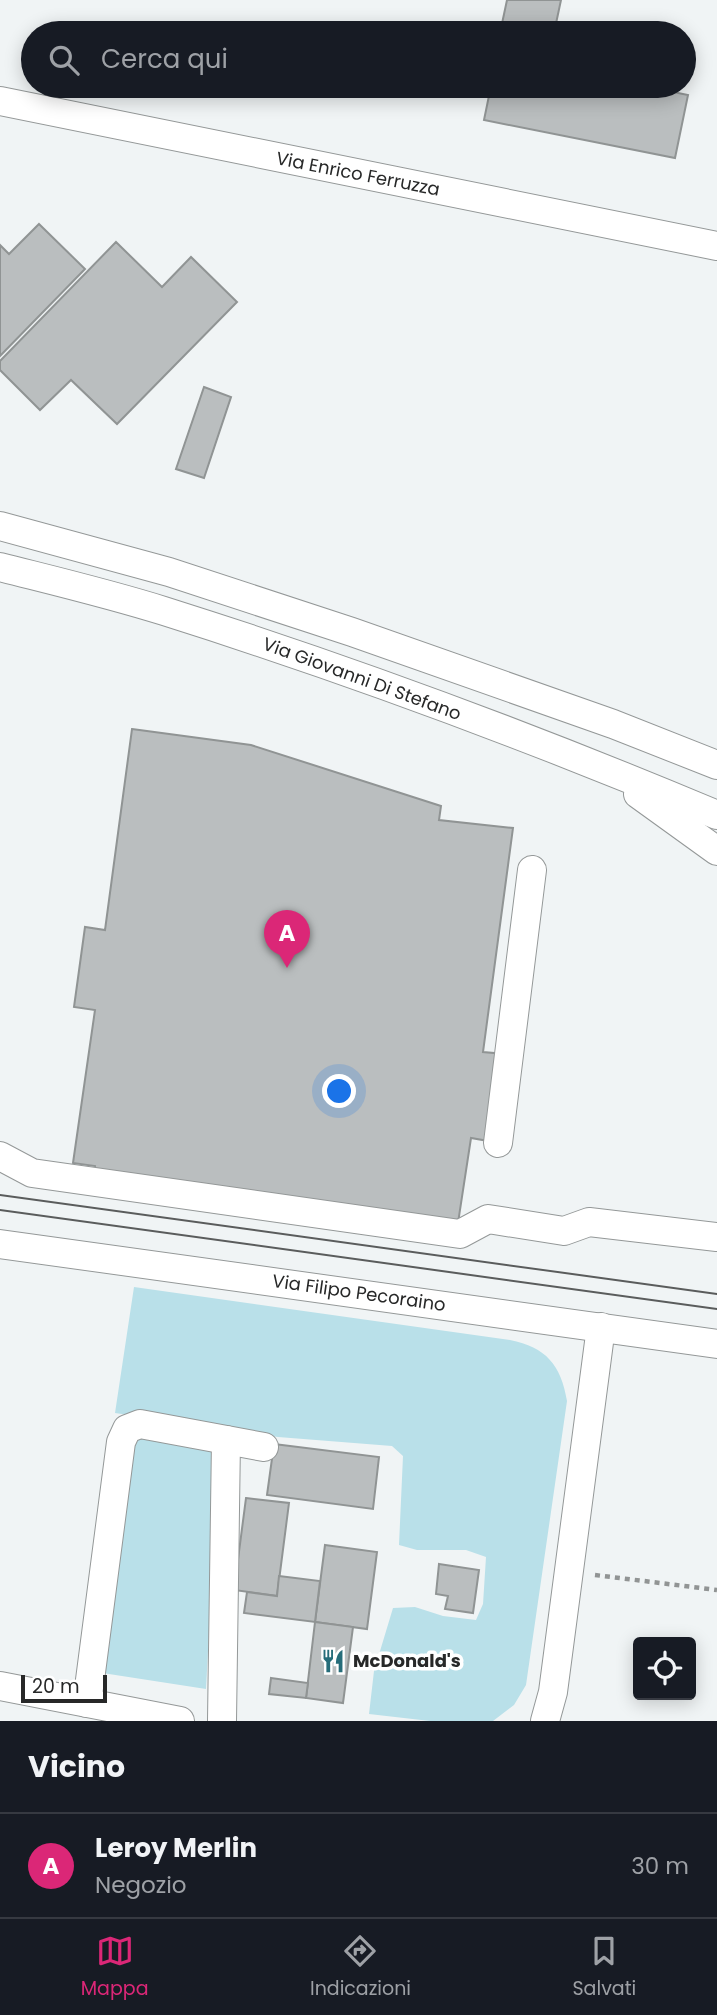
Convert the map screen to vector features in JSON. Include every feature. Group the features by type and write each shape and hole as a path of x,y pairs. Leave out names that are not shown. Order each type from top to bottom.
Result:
{"street":[{"name":"Via Enrico Ferruzza","path":"0,101 717,246"},
{"path":"0,526 169,572 352,632 613,724 717,765"},
{"name":"Via Giovanni Di Stefano","path":"0,567 162,610 352,674 599,765 717,815"},
{"path":"599,765 717,851"},
{"path":"498,1143 532,870"},
{"path":"0,1156 32,1173 460,1234 488,1220 564,1231 589,1222 717,1237"},
{"name":"Via Filipo Pecoraino","path":"0,1244 717,1344"},
{"path":"545,1721 553,1692 601,1327"},
{"path":"87,1703 121,1442 127,1429 141,1424 264,1447"},
{"path":"222,1721 226,1440"},
{"path":"0,1686 180,1721"},
{"path":"553,1692 561,1721"}],"path":[{"path":"584,1573 717,1590"}],"shaded area":[{"path":"134,1287 510,1340 533,1347 550,1360 561,1377 567,1401 526,1685 514,1705 493,1721 430,1721 369,1714 374,1671 393,1608 415,1607 443,1616 476,1620 483,1604 486,1557 466,1550 417,1550 399,1545 403,1456 392,1446 278,1437 115,1413"},
{"path":"133,1438 210,1445 218,1461 206,1689 96,1672"}],"building":[{"path":"507,0 561,0 557,21 503,21"},
{"path":"489,98 687,98 675,158 484,120"},
{"path":"39,224 85,269 0,356 0,245 9,254"},
{"path":"116,242 162,287 191,257 237,302 117,424 71,380 40,410 0,370 0,361"},
{"path":"204,387 231,397 204,478 176,469"},
{"path":"132,729 251,745 441,806 439,820 513,828 483,1052 505,1054 494,1142 471,1138 458,1223 94,1176 95,1166 73,1163 95,1010 74,1007 85,927 105,930"},
{"path":"274,1444 379,1457 373,1509 267,1495"},
{"path":"246,1498 289,1503 277,1596 234,1590"},
{"path":"325,1545 377,1552 367,1629 315,1622"},
{"path":"439,1564 479,1570 473,1613 445,1609 448,1596 436,1594"},
{"path":"279,1576 320,1581 315,1622 244,1613 247,1592 277,1596"},
{"path":"315,1622 353,1627 343,1703 306,1698"},
{"path":"271,1678 308,1683 306,1698 269,1694"}],"tram line":[{"path":"0,1195 717,1294"},
{"path":"0,1210 717,1309"}],"place":[{"name":"Leroy Merlin","path":"287,968"},
{"name":"McDonald's","path":"333,1661"}]}
